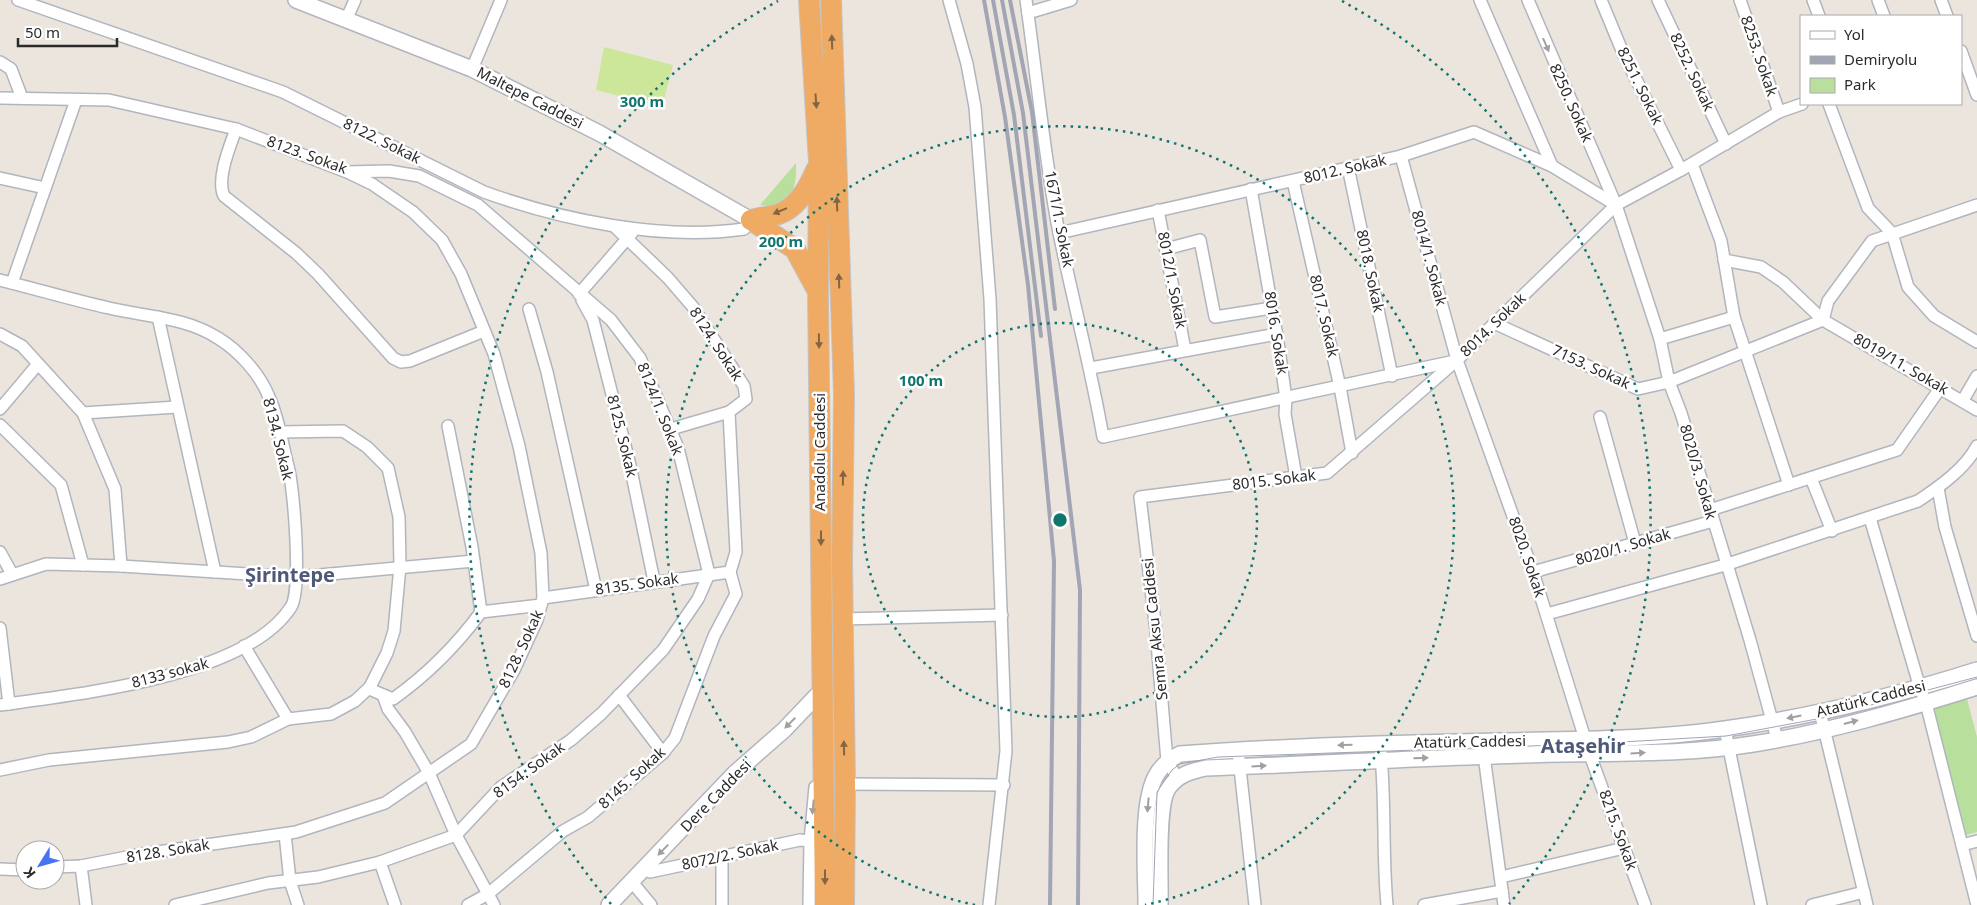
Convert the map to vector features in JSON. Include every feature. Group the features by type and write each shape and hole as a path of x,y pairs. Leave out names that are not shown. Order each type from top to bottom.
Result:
{"highway":[{"name":"Anadolu Caddesi","path":"809,0 819,162 844,395 842,562 844,831"},
{"name":"Anadolu Caddesi","path":"825,905 818,292 828,252 831,0"},
{"path":"751,220 779,214 795,203 806,192 819,162"},
{"path":"751,220 794,249 818,292"},
{"path":"794,249 828,252"},
{"path":"844,831 844,905"}],"street":[{"name":"8122. Sokak","path":"18,0 283,92 484,192 508,200 615,227 712,233 744,229 751,220"},
{"name":"Maltepe Caddesi","path":"296,0 472,69 599,133 751,220"},
{"path":"346,20 356,0"},
{"path":"472,69 501,0"},
{"path":"949,0 967,64 977,131 990,299 1006,751 1004,785 989,905"},
{"name":"1671/1. Sokak","path":"1026,0 1059,233 1091,368 1103,437"},
{"path":"1028,13 1072,0"},
{"path":"1480,0 1552,166"},
{"name":"8250. Sokak","path":"1528,0 1616,205"},
{"name":"8251. Sokak","path":"1600,0 1623,53 1681,170"},
{"name":"8252. Sokak","path":"1658,0 1726,144"},
{"name":"8253. Sokak","path":"1740,0 1779,112"},
{"path":"1813,0 1819,15"},
{"path":"1878,0 1884,15"},
{"path":"1940,0 1947,15"},
{"path":"1962,54 1977,95"},
{"path":"0,62 11,69 22,98"},
{"name":"8123. Sokak","path":"0,98 109,100 236,129 347,172 389,171 419,176 478,205 579,294"},
{"path":"12,283 76,100"},
{"name":"8014. Sokak","path":"1103,437 1392,376 1457,360 1616,205 1692,164 1779,112 1800,105"},
{"path":"1829,105 1868,208 1892,233 1908,287 1918,302 1934,316 1977,342"},
{"path":"236,129 226,157 221,187 224,196 296,253 318,274 393,358 401,362 410,361 484,330"},
{"name":"8012. Sokak","path":"1059,233 1401,156 1474,132 1552,166 1616,205"},
{"name":"8014/1. Sokak","path":"1401,156 1457,360"},
{"path":"1692,164 1721,241 1734,317 1789,485"},
{"name":"8018. Sokak","path":"1348,167 1392,376"},
{"name":"8128. Sokak","path":"65,867 285,834 385,803 471,744 514,670 537,620 542,602 541,553 519,446 494,354 461,274 442,240 413,212 372,184 347,172"},
{"path":"0,178 45,188"},
{"name":"8017. Sokak","path":"1293,180 1340,386 1352,453"},
{"name":"8016. Sokak","path":"1250,189 1277,334 1286,398 1285,414 1296,477"},
{"path":"478,205 508,200"},
{"name":"8020/3. Sokak","path":"1616,205 1660,339 1669,382 1681,413 1777,739"},
{"path":"1823,320 1828,301 1872,241 1977,205"},
{"name":"8012/1. Sokak","path":"1158,210 1185,350"},
{"name":"8124. Sokak","path":"615,227 668,278 693,307 744,386 746,399 729,412"},
{"path":"579,294 637,228"},
{"path":"1166,249 1200,240 1215,317 1272,308"},
{"name":"8019/11. Sokak","path":"1724,260 1761,267 1783,282 1823,320 1941,387 1977,410"},
{"name":"8134. Sokak","path":"0,280 110,308 180,321 207,333 241,354 269,396 290,474 297,577"},
{"name":"8124/1. Sokak","path":"579,294 611,320 640,358 678,448 709,574"},
{"name":"8125. Sokak","path":"579,294 593,320 620,426 654,581"},
{"path":"529,309 547,372 596,590"},
{"path":"158,317 176,407 215,572"},
{"path":"1660,339 1734,317"},
{"name":"7153. Sokak","path":"1494,323 1638,389 1669,382 1744,350 1823,320"},
{"path":"0,334 22,346 84,413 115,489 121,566"},
{"path":"1091,368 1277,334"},
{"name":"8015. Sokak","path":"1140,497 1327,473 1457,360"},
{"name":"8020. Sokak","path":"1457,360 1533,572 1590,755"},
{"path":"0,409 38,364"},
{"path":"1963,400 1977,376"},
{"name":"8020/1. Sokak","path":"1533,572 1635,543 1711,516 1789,485 1897,450 1941,387"},
{"path":"84,413 176,407"},
{"path":"671,429 729,412 736,552 730,572"},
{"path":"1600,417 1635,543"},
{"path":"0,425 61,485 83,565"},
{"path":"370,686 393,699 421,679 461,640 481,612 474,561 448,426"},
{"path":"0,770 49,760 228,742 250,736 288,719 331,714 355,701 370,686 387,653 394,631 400,566 399,517 388,468 367,447 343,431 279,432"},
{"path":"1546,614 1725,565 1918,502 1938,488 1972,456 1977,446"},
{"path":"1811,478 1832,531"},
{"path":"1938,488 1945,527 1977,636"},
{"name":"Semra Aksu Caddesi","path":"1140,497 1156,630 1167,761 1178,778"},
{"path":"1870,518 1926,703 1977,905"},
{"path":"0,552 12,574"},
{"path":"0,579 46,564 121,566 297,577 400,566 474,561"},
{"name":"8135. Sokak","path":"481,612 542,602 596,590 730,572"},
{"name":"8145. Sokak","path":"468,905 488,894 563,831 588,817 663,753 675,738 714,636 736,594 730,572"},
{"name":"8154. Sokak","path":"175,905 240,889 318,877 380,862 456,835 501,787 571,740 663,650 698,599 709,574"},
{"name":"8133 sokak","path":"5,705 138,683 218,660 266,635 292,606 297,577"},
{"path":"842,619 1002,615"},
{"path":"0,628 5,705"},
{"path":"244,646 288,719"},
{"name":"Atatürk Caddesi","path":"1167,761 1180,754 1238,750 1380,752 1483,749 1586,739 1725,730 1820,712 1920,688 1977,670"},
{"name":"Atatürk Caddesi","path":"1483,749 1590,755 1728,747 1825,729 1926,703 1977,687"},
{"path":"809,905 810,841 824,688"},
{"name":"Dere Caddesi","path":"609,905 735,773 784,730 824,688"},
{"path":"383,695 388,708 405,732 429,773 456,835 494,905"},
{"path":"619,695 663,753"},
{"path":"1820,712 1867,905"},
{"path":"1725,730 1761,905"},
{"path":"1483,749 1502,877 1504,905"},
{"path":"1238,750 1255,905"},
{"path":"1380,752 1384,785 1383,868 1387,905"},
{"name":"Atatürk Caddesi","path":"1178,778 1188,772 1206,768 1239,767 1380,752"},
{"name":"8215. Sokak","path":"1590,755 1645,905"},
{"path":"1146,905 1148,800 1156,775 1167,761"},
{"path":"1160,905 1162,806 1168,788 1178,778"},
{"path":"845,784 1004,785"},
{"path":"844,831 852,862 854,905"},
{"path":"285,834 290,881 298,905"},
{"name":"8072/2. Sokak","path":"650,872 800,840 810,841"},
{"path":"1962,845 1977,841"},
{"path":"1502,877 1624,848"},
{"path":"722,857 722,905"},
{"path":"380,862 395,905"},
{"path":"82,866 86,905"},
{"path":"0,870 15,870"},
{"path":"632,882 651,905"},
{"path":"1424,905 1502,891"},
{"path":"1812,905 1864,892"}],"green space":[{"path":"604,47 673,65 662,107 596,90"},
{"path":"796,163 795,181 790,195 779,204 760,205"},
{"path":"1967,699 1977,737 1977,832 1966,835 1933,707"}],"tram line":[{"path":"1153,905 1157,792 1172,770 1180,764 1218,757 1587,744 1726,736 1822,718 1977,677"}],"railway":[{"path":"984,0 1005,117 1028,285 1054,561 1050,905"},
{"path":"993,0 1014,115 1041,336"},
{"path":"1002,0 1023,113 1080,590 1078,905"},
{"path":"1010,0 1032,112 1055,309"}],"district":[{"name":"Şirintepe","path":"290,575"},
{"name":"Ataşehir","path":"1583,746"}]}
